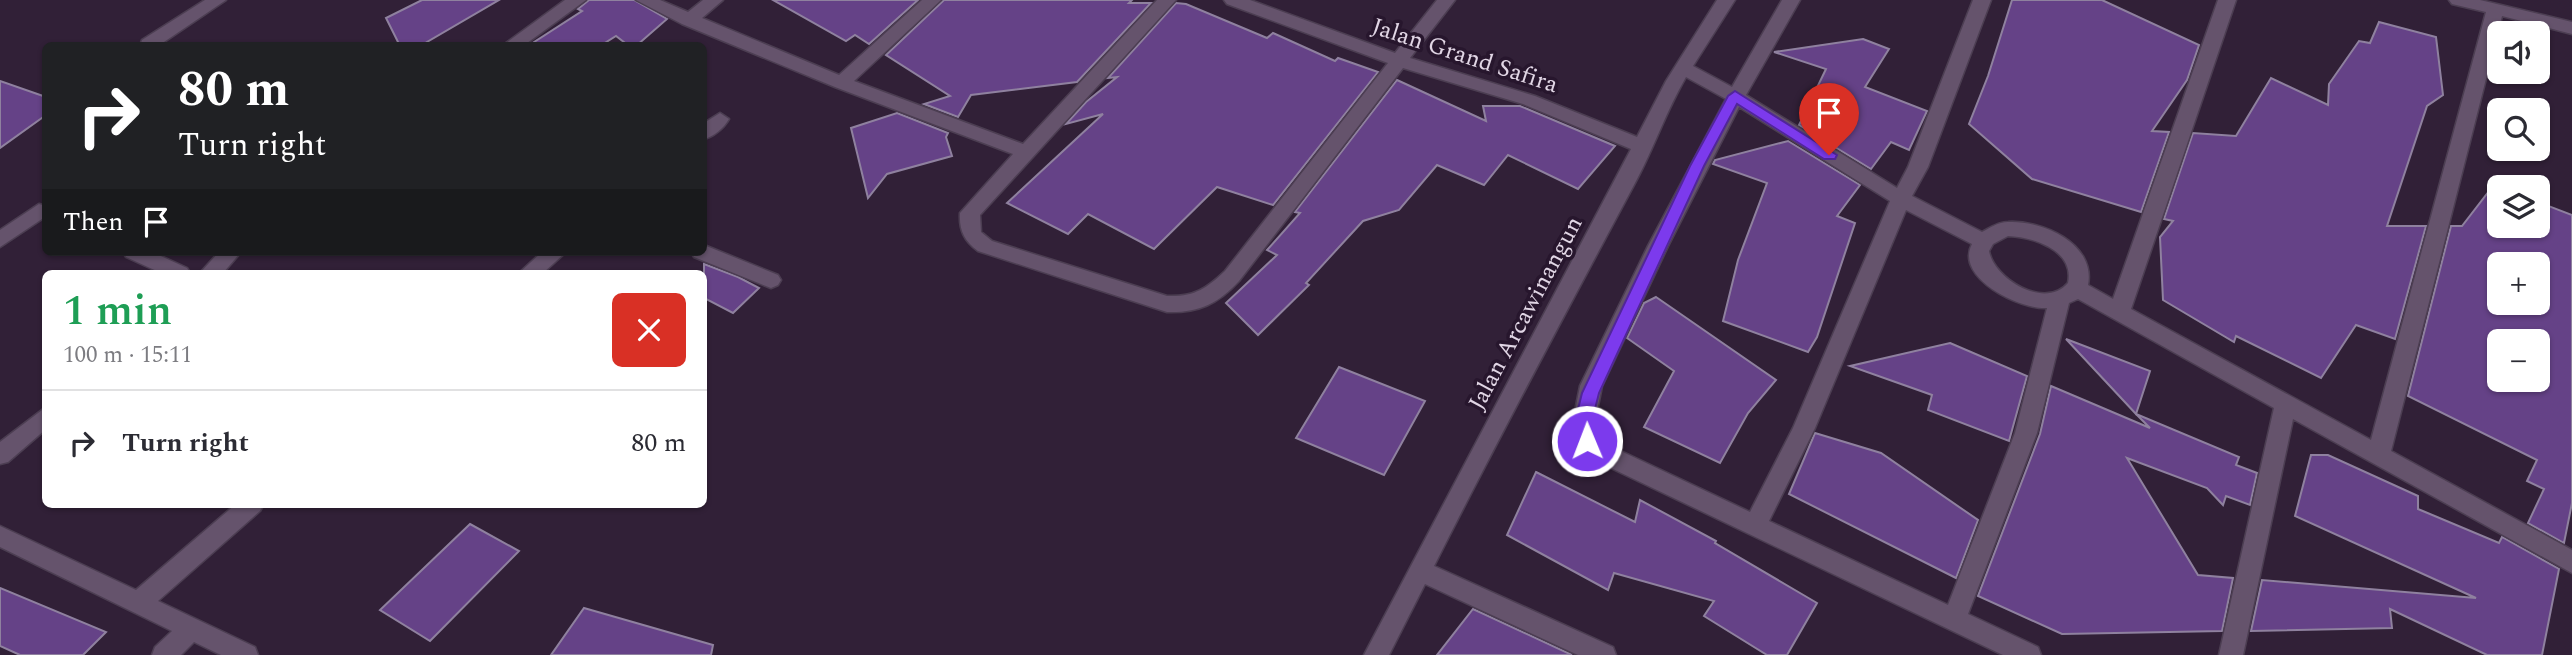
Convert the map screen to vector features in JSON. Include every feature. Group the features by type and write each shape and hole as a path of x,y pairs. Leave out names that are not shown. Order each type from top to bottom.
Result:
{"street":[{"path":"151,42 217,0"},
{"path":"516,42 577,0"},
{"path":"645,0 841,83 1026,152"},
{"path":"688,20 714,0"},
{"path":"841,83 932,0"},
{"path":"1167,0 970,213 969,229 974,240 985,246 1167,304 1193,305 1214,295 1232,276 1446,0"},
{"name":"Jalan Grand Safira","path":"1233,0 1400,61 1529,100 1641,146"},
{"name":"Jalan Arcawinangun","path":"1376,655 1503,408 1634,167 1641,146 1683,68 1726,0"},
{"path":"1791,0 1735,96 1629,306 1591,393 1583,421 1587,441 1600,452 2029,655"},
{"path":"1756,524 1804,428 1900,199 1918,167 1982,0"},
{"path":"2119,313 2227,0"},
{"path":"2458,0 2572,28"},
{"path":"2379,454 2495,10"},
{"path":"1683,68 1735,96 1900,199 1983,241"},
{"path":"707,130 720,119"},
{"path":"0,240 42,212"},
{"path":"1954,620 2026,433 2068,293 2079,270 2071,254 2047,236 2021,229 2005,229 1993,233 1983,241 1979,251 1980,264 1989,276 2007,290 2042,301 2068,293 2119,313 2572,562"},
{"path":"707,254 771,280"},
{"path":"141,256 173,270"},
{"path":"213,270 227,256"},
{"path":"533,270 551,256"},
{"path":"2231,655 2285,406"},
{"path":"0,455 42,419"},
{"path":"137,604 247,508"},
{"path":"0,536 246,655"},
{"path":"1421,571 1604,655"},
{"path":"164,655 192,628"}],"building":[{"path":"422,0 499,0 427,42 398,42 386,18"},
{"path":"589,0 634,0 667,19 641,42 624,42 616,36 606,42 534,42 582,11 578,9"},
{"path":"773,0 918,0 869,44 855,35 846,41"},
{"path":"944,0 1132,0 1129,3 1151,3 1077,82 971,95 958,117 924,104 950,96 886,55"},
{"path":"2012,0 2102,0 2199,45 2187,80 2152,131 2169,132 2141,212 2032,179 1969,124 1988,76"},
{"path":"1176,3 1186,4 1267,38 1273,33 1335,61 1338,58 1378,72 1273,205 1217,187 1154,249 1088,214 1068,234 1007,203 1103,114 1066,124 1086,102 1117,77 1108,78"},
{"path":"2379,22 2436,37 2443,95 2427,106 2387,226 2426,226 2395,339 2356,325 2321,378 2236,336 2234,342 2163,300 2160,237 2173,221 2164,219 2193,133 2236,136 2271,78 2328,105 2329,84 2359,41 2370,43"},
{"path":"1863,39 1889,49 1865,87 1927,111 1909,150 1891,142 1871,169 1799,125 1826,69 1774,52"},
{"path":"1397,80 1486,121 1483,106 1520,106 1615,146 1578,189 1508,155 1484,185 1437,165 1399,210 1363,221 1306,283 1309,285 1258,335 1226,303 1277,255 1267,250 1300,213 1295,212"},
{"path":"0,81 42,96 42,118 0,148"},
{"path":"897,113 948,133 946,137 952,156 887,174 868,198 851,128"},
{"path":"1788,141 1860,185 1837,216 1855,223 1817,337 1808,352 1723,321 1738,260 1767,183 1713,164 1715,160"},
{"path":"2487,194 2487,238 2550,238 2550,207 2572,215 2572,503 2564,543 2528,523 2544,489 2527,481 2537,460 2408,396 2451,226 2462,226"},
{"path":"704,264 759,288 733,313 707,300 707,270 704,270"},
{"path":"1656,297 1776,380 1748,413 1720,463 1644,427 1674,371 1627,338 1644,303"},
{"path":"2066,339 2150,371 2136,414"},
{"path":"1950,343 2027,376 2009,441 1928,410 1932,395 1850,366"},
{"path":"1339,367 1425,401 1384,475 1296,438"},
{"path":"2051,386 2150,428 2136,414 2239,457 2236,465 2257,473 2250,505 2226,496 2223,505 2207,488 2127,458 2198,575 2233,578 2222,631 2062,634 1978,596 2040,434"},
{"path":"1815,433 1881,453 1978,520 1956,578 1789,494"},
{"path":"2311,455 2328,455 2418,496 2418,509 2499,543 2502,537 2559,569 2542,655 2487,655 2390,609 2392,628 2251,631 2262,580 2476,598 2295,516"},
{"path":"1536,472 1635,522 1640,500 1716,541 1715,543 1817,603 1787,655 1767,655 1704,616 1714,601 1614,573 1608,590 1507,535"},
{"path":"470,524 519,551 430,641 380,610"},
{"path":"0,588 106,632 83,655 20,655 0,646"},
{"path":"584,608 713,645 711,655 551,655"},
{"path":"1473,609 1572,655 1437,655"}],"route":[{"path":"1587,441 1583,421 1591,393 1629,306 1697,166 1735,96 1829,155"}]}
